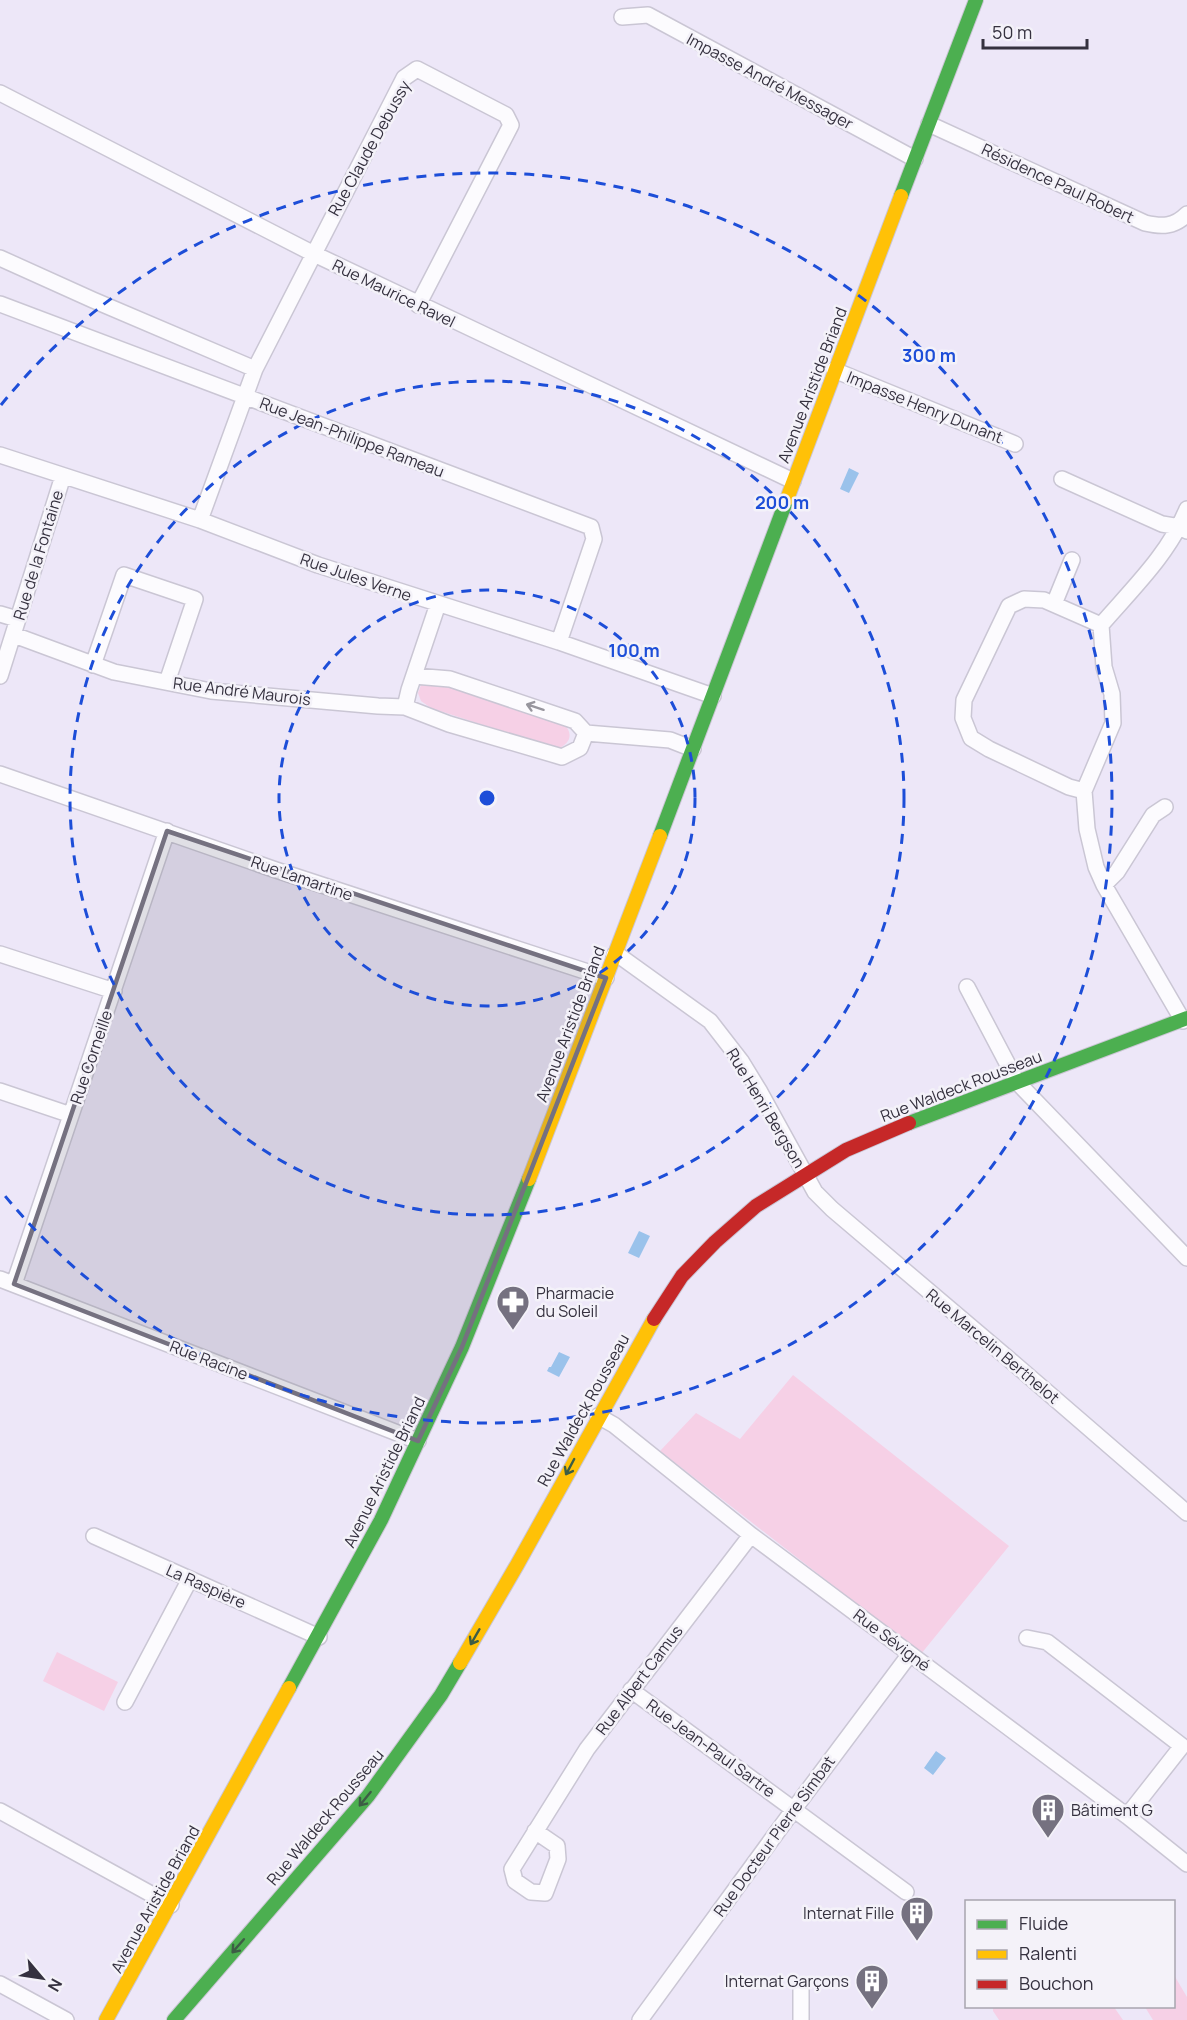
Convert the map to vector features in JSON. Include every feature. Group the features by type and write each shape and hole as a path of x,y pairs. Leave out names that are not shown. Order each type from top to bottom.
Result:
{"main road":[{"name":"Avenue Aristide Briand","path":"106,2020 319,1637 381,1520 471,1325 606,978 834,370 976,0"},
{"name":"Rue Waldeck Rousseau","path":"174,2020 368,1796 441,1695 517,1565 648,1328 682,1276 715,1242 756,1206 846,1150 1185,1019"}],"street":[{"name":"Impasse André Messager","path":"622,17 648,15 915,159"},
{"name":"Rue Claude Debussy","path":"312,254 405,78 417,69 506,115 511,125 418,305"},
{"name":"Rue Maurice Ravel","path":"0,93 312,254 794,481"},
{"name":"Résidence Paul Robert","path":"929,124 1145,223 1164,227 1180,221 1187,214"},
{"path":"200,520 244,395 312,254"},
{"path":"0,258 255,369"},
{"name":"Rue Jean-Philippe Rameau","path":"0,304 591,527 594,539 559,642"},
{"name":"Impasse Henry Dunant","path":"834,370 1015,444"},
{"name":"Rue Jules Verne","path":"0,455 200,520 318,565 559,642 713,696"},
{"name":"Rue de la Fontaine","path":"0,676 63,476"},
{"path":"1062,478 1162,524 1183,529"},
{"path":"1185,1019 1104,885 1096,867 1087,828 1084,791 1113,723 1112,694 1104,667 1101,625 1183,529 1187,509"},
{"path":"1054,604 1072,561"},
{"path":"93,664 124,574 195,599 167,682"},
{"path":"1084,791 1068,787 971,738 963,718 963,700 1009,606 1024,599 1044,600 1101,625"},
{"path":"405,707 438,604"},
{"name":"Rue André Maurois","path":"0,614 16,627 114,672 212,690 405,707 449,724 562,757 579,748 586,733"},
{"path":"414,676 439,677 461,683 575,721 586,733 670,740 693,749"},
{"name":"Rue Lamartine","path":"0,774 299,878 606,978"},
{"path":"1104,885 1117,872 1153,815 1165,807"},
{"name":"Rue Corneille","path":"7,1281 72,1115 167,831"},
{"path":"0,954 114,991"},
{"name":"Rue Henri Bergson","path":"614,955 710,1021 741,1061 806,1174"},
{"path":"967,987 1017,1082 1187,1258"},
{"path":"0,1091 72,1115"},
{"name":"Rue Marcelin Berthelot","path":"806,1174 815,1192 832,1209 1186,1509"},
{"name":"Rue Racine","path":"7,1281 418,1441"},
{"name":"Rue Sévigné","path":"598,1416 615,1425 751,1535 1127,1816 1187,1864"},
{"name":"Rue Albert Camus","path":"536,1831 587,1749 751,1535"},
{"name":"La Raspière","path":"94,1536 319,1637"},
{"path":"126,1702 190,1579"},
{"path":"1027,1638 1047,1642 1184,1743 1127,1816"},
{"name":"Rue Docteur Pierre Simbat","path":"640,2020 910,1654"},
{"name":"Rue Jean-Paul Sartre","path":"631,1690 906,1892"},
{"path":"0,1811 171,1905"},
{"path":"0,1984 66,2020"},
{"path":"801,1988 801,2020"}],"highlighted area":[{"path":"167,831 606,978 462,1347 418,1441 14,1284"}],"shaded area":[{"path":"430,680 564,724 570,735 568,742 557,749 431,708 421,701 418,693 421,685"},
{"path":"793,1375 1009,1546 921,1654 660,1451 696,1413 740,1439"},
{"path":"57,1652 118,1682 104,1711 43,1681"},
{"path":"1175,1977 1187,1997 1187,2020 1153,2020 1146,2008 1175,2008"},
{"path":"993,2008 1115,2008 1123,2020 999,2020"}],"water":[{"path":"849,468 859,473 849,493 840,489"},
{"path":"639,1231 650,1236 639,1258 628,1253"},
{"path":"559,1352 570,1357 559,1377 547,1371"},
{"path":"936,1751 946,1758 933,1775 924,1768"}],"traffic: fast":[{"path":"901,196 976,0"},
{"path":"660,836 787,499"},
{"path":"909,1123 1187,1018"},
{"path":"289,1688 381,1520 462,1347 529,1179"},
{"path":"174,2020 368,1796 441,1695 460,1663"}],"traffic: slow":[{"path":"787,499 901,196"},
{"path":"529,1179 660,836"},
{"path":"460,1663 654,1319"},
{"path":"106,2020 289,1688"}],"traffic: jam":[{"path":"654,1319 682,1276 715,1242 756,1206 846,1150 909,1123"}],"place":[{"name":"Pharmacie du Soleil","path":"513,1331"},
{"name":"Bâtiment G","path":"1048,1839"},
{"name":"Internat Fille","path":"917,1942"},
{"name":"Internat Garçons","path":"872,2010"}]}
